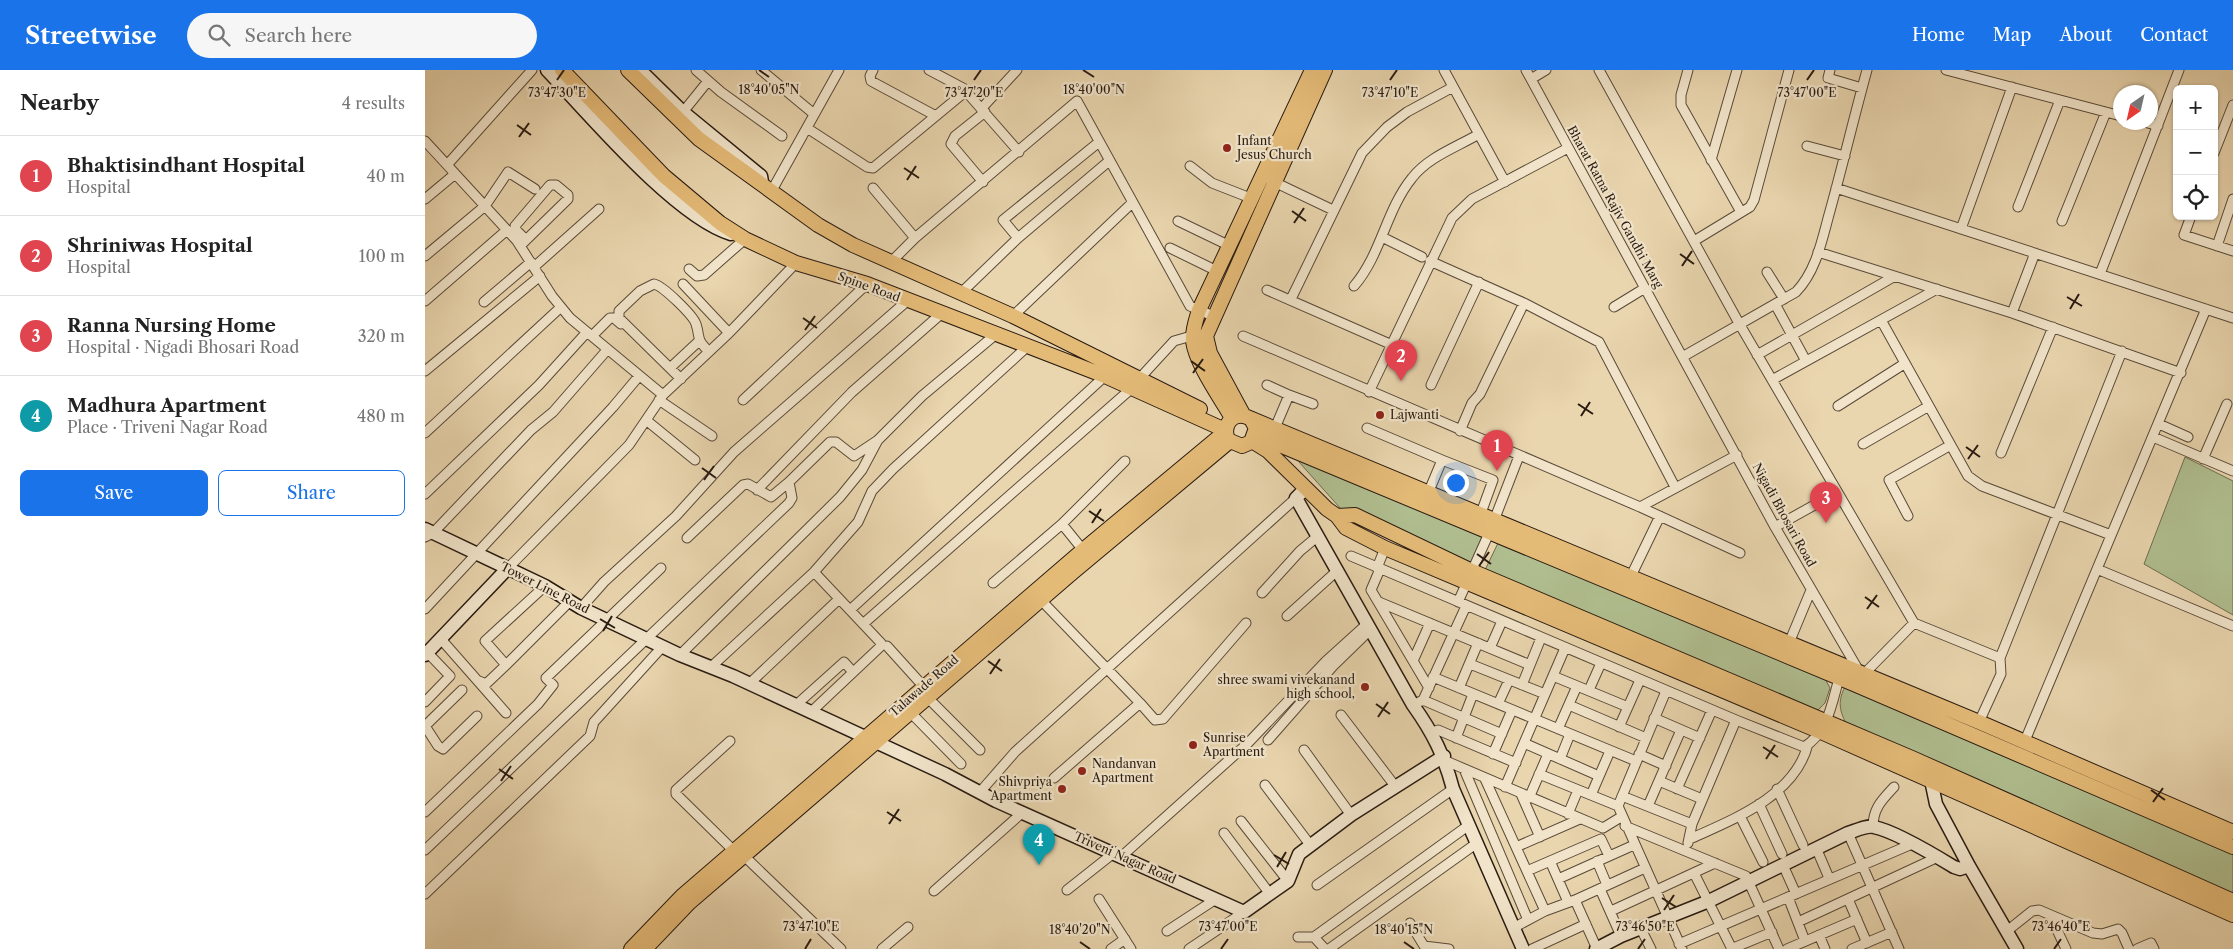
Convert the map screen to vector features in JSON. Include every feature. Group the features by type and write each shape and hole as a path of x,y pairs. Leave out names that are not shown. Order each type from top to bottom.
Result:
{"main road":[{"name":"Spine Road","path":"561,70 664,176 720,223 745,239 796,263 867,284 1105,376 1136,384"},
{"name":"Spine Road","path":"628,70 699,139 767,190 818,225 891,263 1013,316 1136,384 1184,406 1234,425 1275,428 1481,513 1493,525"},
{"path":"1199,335 1213,316 1312,70"},
{"path":"1234,425 1256,428 1254,438 1242,446 1234,425 1199,358 1199,310 1253,199 1269,180 1325,70"},
{"name":"Talawade Road","path":"1037,596 1083,550 1234,425"},
{"name":"Talawade Road","path":"631,949 738,852 1234,425"},
{"path":"1254,438 1268,450 1301,494 1315,500 1337,516 1346,528 1385,548 1469,577 2233,901"},
{"path":"1254,438 1631,576 1789,644 1841,671"},
{"path":"1337,516 1355,516 1469,577"},
{"path":"1493,525 1841,671 1979,722 2233,832"},
{"path":"1859,677 2233,847"},
{"name":"Talawade Road","path":"870,740 910,712 925,692"},
{"path":"1823,726 1931,780 2233,915"},
{"name":"Talawade Road","path":"645,949 681,904"}],"street":[{"path":"447,165 532,70"},
{"path":"547,70 631,158 673,197 696,216 720,231 745,239"},
{"path":"640,70 683,112 761,176 767,190"},
{"path":"696,70 782,136"},
{"path":"761,70 814,114"},
{"path":"767,190 807,128 839,70"},
{"path":"873,70 870,76 871,81 936,116"},
{"path":"929,70 966,91 1019,152"},
{"path":"983,182 951,144 955,136 983,110 1017,70"},
{"path":"1444,70 1505,182"},
{"name":"Bharat Ratna Rajiv Gandhi Marg","path":"1526,70 1684,356"},
{"path":"1531,79 1546,70"},
{"path":"1599,70 1757,355 1914,623 2000,658"},
{"path":"1688,70 1681,94 1681,106 1741,212"},
{"path":"1711,160 1737,70"},
{"path":"1694,241 1750,207 1754,200 1789,70"},
{"path":"1830,70 1827,78 1862,88"},
{"path":"1684,356 1796,292 1807,280 1818,252 1867,70"},
{"path":"1946,70 2113,114"},
{"path":"2158,126 2179,70"},
{"path":"683,112 708,81"},
{"path":"1291,299 1351,171 1373,141 1407,112 1453,87"},
{"path":"1961,229 2012,88"},
{"path":"807,128 867,167 873,168 966,91"},
{"path":"2018,207 2061,100"},
{"path":"891,263 915,238 1077,102 1190,306 1213,316"},
{"path":"2218,146 2229,125 2233,105"},
{"path":"2062,221 2106,112"},
{"path":"2100,274 2156,130"},
{"path":"1354,286 1382,238 1398,200 1412,177 1437,157 1479,134"},
{"path":"1018,238 1003,220 1099,142"},
{"path":"427,146 507,230 523,243"},
{"path":"1807,146 1845,156"},
{"path":"1369,392 1426,259 1460,208 1568,148"},
{"path":"961,293 1018,238 1109,161"},
{"path":"1190,166 1212,183 1253,199"},
{"path":"425,256 485,206 508,172 535,189"},
{"path":"425,199 455,174"},
{"path":"1269,180 1333,210"},
{"path":"523,243 568,199 568,194 556,185 550,186 515,226 533,265 561,307 661,398 712,436"},
{"path":"873,188 915,238"},
{"path":"1836,188 2233,318"},
{"path":"2217,246 2233,199"},
{"path":"1013,316 1132,203"},
{"path":"484,302 533,265 599,209"},
{"path":"2190,220 2184,235 2233,252"},
{"path":"1178,221 1229,246"},
{"path":"425,301 507,230"},
{"path":"1382,238 1524,302 1599,342 1675,487"},
{"path":"689,269 697,276 704,275 745,239"},
{"path":"1170,248 1217,271"},
{"path":"1818,252 2012,313 2122,350 2181,373"},
{"path":"2012,313 2035,253"},
{"path":"425,702 451,676 426,654 629,445 661,398 729,333 796,263"},
{"path":"1767,272 1784,299"},
{"path":"425,371 540,276"},
{"path":"1757,355 1895,276"},
{"path":"1431,385 1479,282"},
{"path":"679,380 617,315 640,291 653,284 664,288 696,323 699,341 709,352"},
{"path":"683,284 729,333"},
{"path":"743,400 867,284"},
{"path":"1614,307 1645,288"},
{"path":"1772,380 1937,289"},
{"path":"1267,290 1390,344"},
{"path":"478,681 486,684 576,604 605,582 676,516 734,452 907,301"},
{"path":"1460,430 1472,402 1480,394 1524,302"},
{"path":"1775,304 1806,361"},
{"path":"425,433 561,307"},
{"path":"2024,743 2181,373 2206,309"},
{"path":"757,490 853,392 942,313"},
{"path":"425,494 539,386 590,334 610,318 613,318 679,380"},
{"path":"1881,320 1949,446 1963,470 1974,482 2111,535"},
{"path":"2001,453 2053,327"},
{"path":"687,538 743,484 748,484 771,497 830,442 836,442 854,456 878,440 922,396 995,335"},
{"path":"863,624 1136,384 1174,341 1199,335"},
{"path":"1243,336 1369,392 1641,507 1740,553"},
{"path":"669,368 699,341"},
{"path":"715,670 814,572 858,522 869,497 881,482 1028,346"},
{"path":"428,533 531,430 553,412 607,350"},
{"path":"1979,722 2001,674 2000,658 2058,516 2122,350"},
{"name":"Nigadi Bhosari Road","path":"1684,356 1859,677"},
{"path":"1838,406 1904,364"},
{"path":"425,608 462,567 478,554 613,407 639,376"},
{"path":"850,610 1105,376"},
{"path":"1267,385 1313,404"},
{"path":"1275,428 1289,395"},
{"path":"2203,459 2227,404"},
{"path":"1863,444 1929,406"},
{"path":"646,420 695,460"},
{"path":"2159,424 2188,437"},
{"path":"1367,428 1493,480 1481,513"},
{"path":"2153,437 2233,471"},
{"path":"679,655 840,497 862,470 878,440"},
{"path":"1908,516 1889,480 1949,446"},
{"path":"1641,507 1737,455"},
{"path":"1418,703 1429,688 1453,633 1469,577 1493,525 1519,456"},
{"path":"1429,491 1442,460"},
{"path":"993,583 1062,524 1125,461"},
{"path":"425,850 789,503 792,498 789,482"},
{"path":"1775,526 1836,492"},
{"path":"980,792 1015,752 1301,494 1318,536 1370,626 1418,703 1433,732 1445,759 1453,789 1523,949"},
{"path":"1631,576 1660,516"},
{"path":"1062,524 1083,550"},
{"name":"Tower Line Road","path":"428,533 508,568 679,655 715,670"},
{"path":"1262,593 1294,556 1318,536"},
{"path":"1385,548 1371,590 1429,688"},
{"path":"1351,556 1666,691 1804,747 1823,726 1841,671"},
{"path":"425,812 538,704 553,685 546,678 661,568"},
{"path":"1287,616 1338,570"},
{"path":"2097,570 2233,626"},
{"path":"809,713 881,646 814,572"},
{"path":"506,665 485,641 545,586"},
{"path":"1789,644 1811,590"},
{"path":"1037,596 1155,720 1163,718 1246,624"},
{"path":"749,684 839,599"},
{"path":"1379,602 1530,665"},
{"path":"1490,648 1502,621"},
{"path":"1413,661 1430,623"},
{"path":"1859,677 1914,623"},
{"path":"1269,740 1370,626"},
{"path":"1067,890 1118,854 1248,743 1326,661 1370,626"},
{"path":"440,638 506,713"},
{"path":"1522,685 1541,638"},
{"path":"1459,688 1478,644"},
{"path":"425,894 590,736 593,722 663,646"},
{"path":"887,646 925,692 980,750"},
{"path":"1505,788 1565,648"},
{"path":"795,706 844,662 853,672"},
{"path":"1589,690 1601,663"},
{"path":"1470,664 1545,694"},
{"name":"Triveni Nagar Road","path":"715,670 1244,912"},
{"path":"1553,676 1628,707"},
{"path":"1433,677 1610,751 1666,766"},
{"path":"1498,704 1509,680"},
{"path":"1619,727 1640,680"},
{"path":"1558,729 1577,686"},
{"path":"462,690 425,726 438,746 443,748 477,716"},
{"path":"1617,806 1666,691"},
{"path":"1456,738 1473,694"},
{"path":"1054,778 1140,703"},
{"path":"1418,703 1464,718 1502,734"},
{"path":"1569,705 1646,738"},
{"path":"1493,754 1512,710"},
{"path":"1677,788 1712,710"},
{"path":"910,712 961,764"},
{"path":"1341,715 1395,786"},
{"path":"1655,718 1700,738"},
{"path":"1683,850 1690,839 1692,824 1736,720"},
{"path":"1433,732 1437,730 1516,763"},
{"path":"1648,806 1681,730"},
{"path":"1560,759 1570,734"},
{"path":"730,741 676,790 679,797 841,949"},
{"path":"1524,743 1599,776"},
{"path":"1690,839 1740,816 1759,804 1777,789 1802,763 1808,744"},
{"path":"1304,750 1351,815"},
{"path":"1591,795 1610,751"},
{"path":"1525,796 1539,774 1548,754"},
{"path":"1189,949 1288,881 1299,854 1351,815 1395,786 1445,759"},
{"path":"1445,759 1505,788 1603,828 1623,822 1683,850 1746,876 1779,949"},
{"path":"1464,769 1528,920"},
{"path":"1539,774 1617,806 1681,947 1761,908 1912,844"},
{"path":"1485,779 1545,911"},
{"path":"1931,780 1936,804 2017,949"},
{"path":"1659,781 1702,799"},
{"path":"1265,785 1311,846"},
{"path":"1873,827 1873,814 1878,804 1894,787"},
{"path":"1317,884 1453,789"},
{"path":"1777,789 1803,845"},
{"path":"1568,814 1578,790"},
{"path":"1525,796 1540,837"},
{"path":"1622,796 1692,824"},
{"path":"1759,804 1783,860 1797,922 1805,941"},
{"path":"934,891 1023,812"},
{"path":"1740,816 1763,862"},
{"path":"1516,847 1580,819"},
{"path":"1241,821 1288,881"},
{"path":"1298,937 1314,937 1469,825"},
{"path":"1550,861 1558,879 1586,924 1596,949 1668,916 1709,901 1783,860 1817,850 1848,834 1873,827 1912,844 1954,867 1960,869 1969,866"},
{"path":"1223,833 1270,894"},
{"path":"1848,834 1899,949"},
{"path":"1527,871 1601,839 1609,856"},
{"path":"1314,937 1327,949 1477,843"},
{"path":"1558,879 1634,845"},
{"path":"1817,850 1829,878"},
{"path":"1797,922 1938,857"},
{"path":"1597,861 1611,911 1621,936"},
{"path":"1611,911 1715,864"},
{"path":"1515,927 1545,911 1645,868"},
{"path":"1694,873 1732,949 1748,946 1772,932"},
{"path":"1099,899 1131,949"},
{"path":"1167,931 1216,899"},
{"path":"1848,899 1867,943"},
{"path":"2007,931 2032,911 2039,910 2097,934 2118,929 2122,933 2129,949"},
{"path":"2050,915 2066,949"},
{"path":"1787,949 1857,919"},
{"path":"1410,923 1424,946 1449,949"},
{"path":"1532,949 1586,924"},
{"path":"882,949 908,928"},
{"path":"1641,929 1651,949"},
{"path":"1852,949 1892,932"},
{"path":"1819,936 1825,949"},
{"path":"1111,949 1125,939"},
{"path":"2137,949 2151,943 2154,949"}],"green space":[{"path":"1298,455 1484,532 1470,565 1341,509 1299,462"},
{"path":"2185,457 2233,481 2233,615 2144,564"},
{"path":"1499,541 1823,675 1830,688 1825,703 1817,711 1485,570"},
{"path":"1846,685 2233,851 2233,898 1848,727 1840,706 1841,696"}],"place":[{"name":"Infant Jesus Church","path":"1227,148"},
{"name":"Shriniwas Hospital","path":"1401,381"},
{"name":"Lajwanti","path":"1380,415"},
{"name":"Bhaktisindhant Hospital","path":"1497,471"},
{"name":"Ranna Nursing Home","path":"1826,523"},
{"name":"shree swami vivekanand high school,","path":"1365,687"},
{"name":"Sunrise Apartment","path":"1193,745"},
{"name":"Nandanvan Apartment","path":"1082,771"},
{"name":"Shivpriya Apartment","path":"1062,789"},
{"name":"Madhura Apartment","path":"1039,865"}]}
